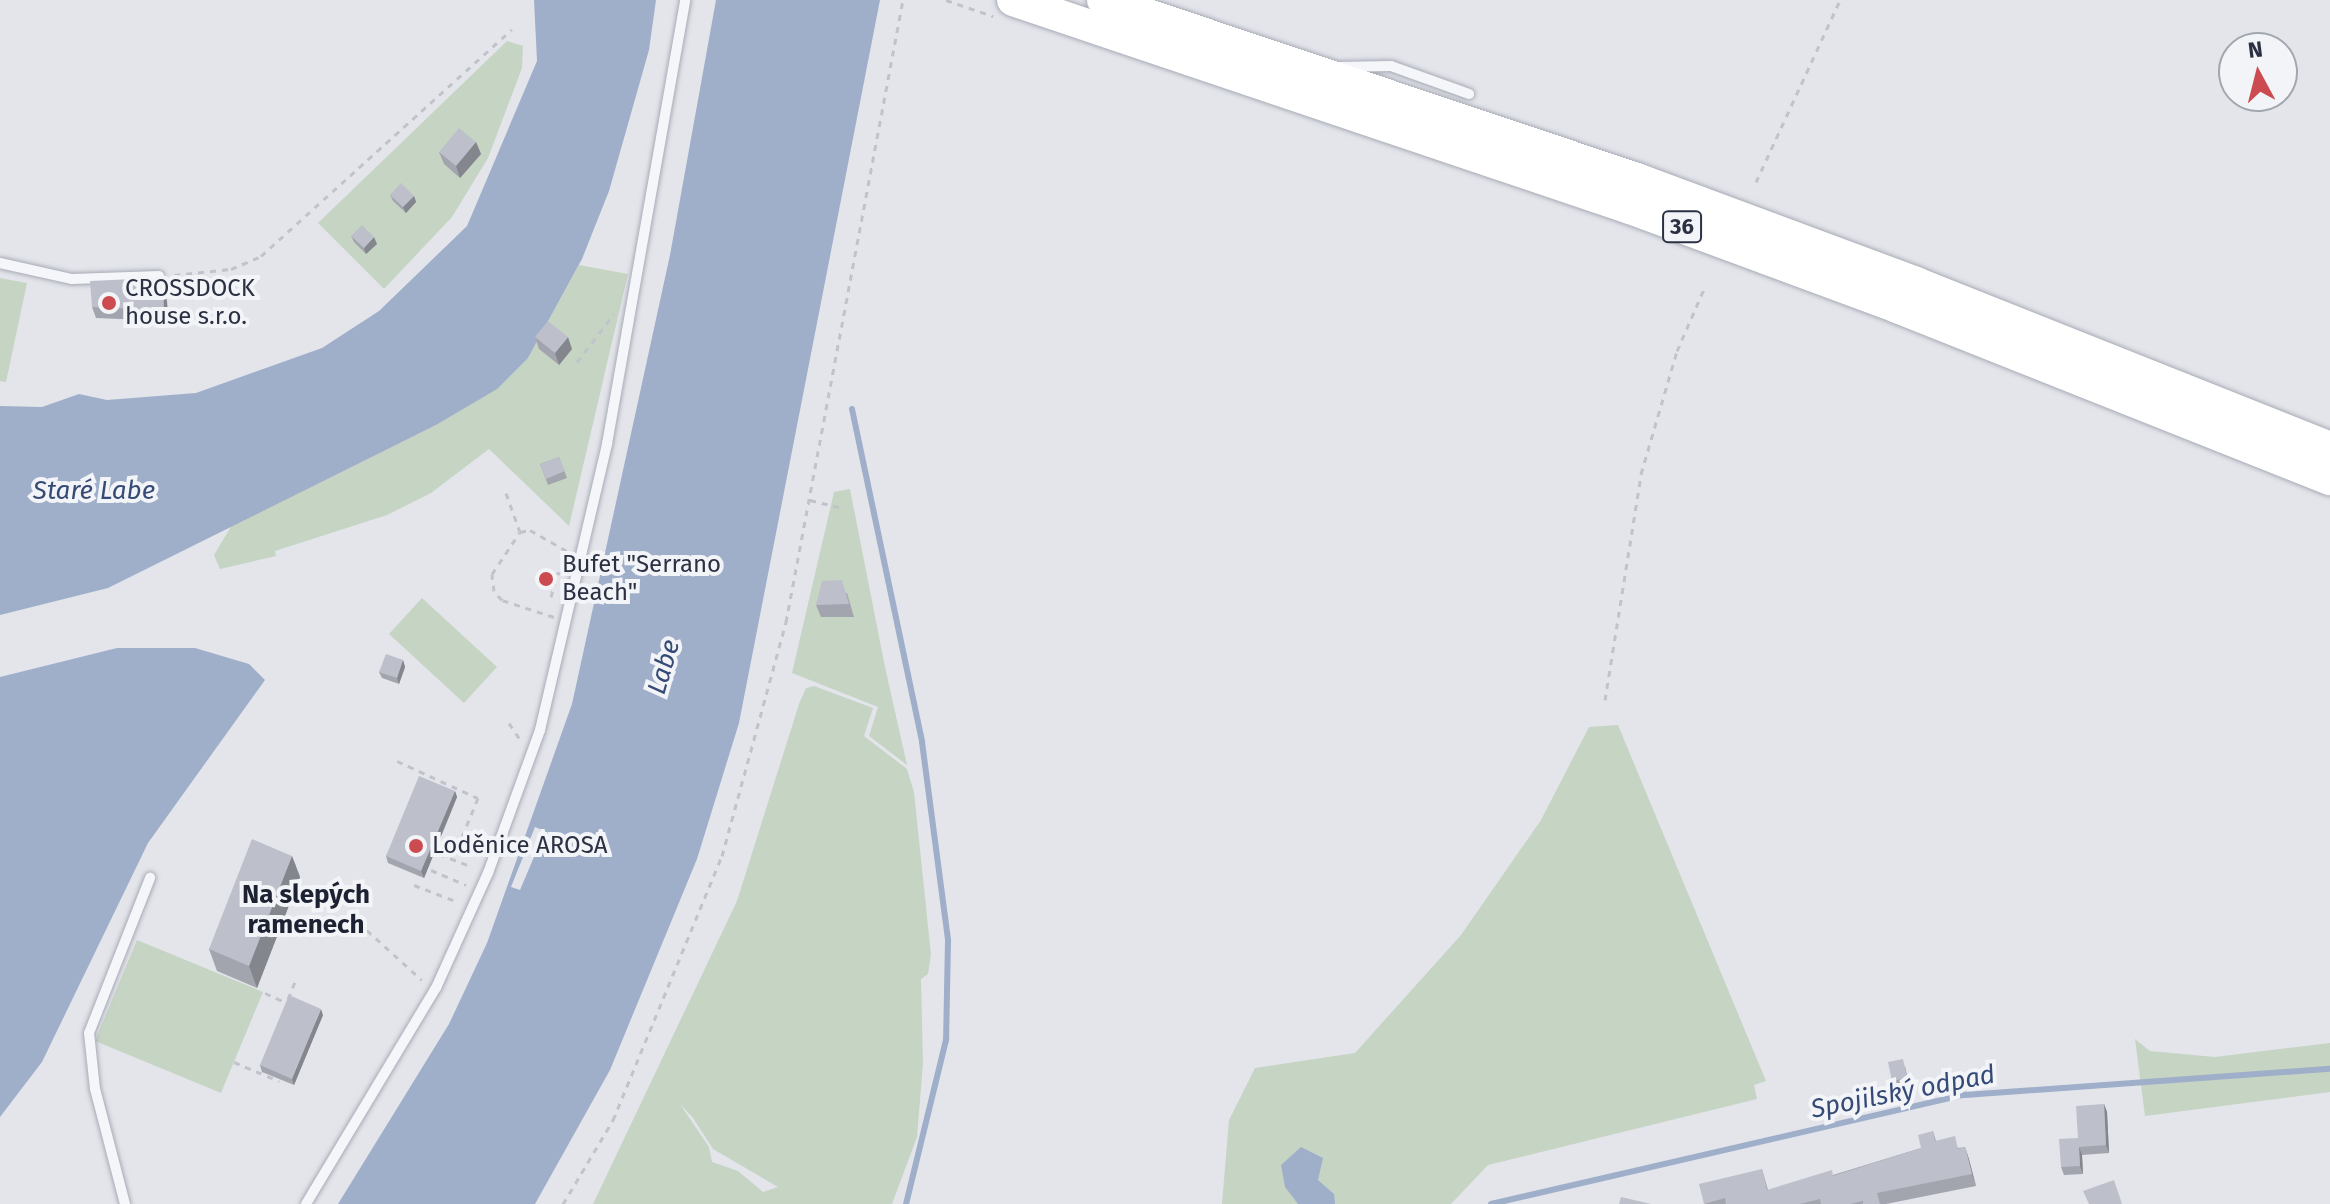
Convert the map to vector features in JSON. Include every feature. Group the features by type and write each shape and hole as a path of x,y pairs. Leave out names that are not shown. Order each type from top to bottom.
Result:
{"main road":[{"name":"36","path":"1103,0 1637,179 1916,283 2330,448"},
{"name":"36","path":"1014,8 1630,208 1897,307 2330,479"}],"lane":[{"path":"306,1204 332,1167 436,988 488,873 532,752 583,560 685,0"},
{"path":"1316,70 1358,63 1391,66 1469,94"},
{"path":"0,263 72,279 159,276"},
{"path":"125,1204 95,1089 89,1033 150,878"}],"path":[{"path":"563,1204 613,1120 708,898 786,622 903,0"},
{"path":"946,0 1014,8"},
{"path":"1756,182 1840,0"},
{"path":"187,274 231,269 261,256 512,29"},
{"path":"1605,700 1641,474 1677,351 1704,289"},
{"path":"577,362 631,298"},
{"path":"506,493 520,532"},
{"path":"810,500 841,508"},
{"path":"569,622 502,600 494,591 492,574 520,532 530,530 583,560"},
{"path":"509,723 532,752"},
{"path":"397,761 478,798 459,844"},
{"path":"445,839 494,858"},
{"path":"439,854 488,873"},
{"path":"431,870 480,892"},
{"path":"414,885 473,908"},
{"path":"358,922 403,967 436,988"},
{"path":"281,1017 295,982"},
{"path":"265,993 287,1003"},
{"path":"258,1072 263,1058"},
{"path":"234,1062 279,1081"}],"green space":[{"path":"507,41 523,46 522,68 488,158 452,217 384,289 318,223"},
{"path":"579,265 628,274 569,526 489,449 431,493 387,515 275,551 276,556 220,569 214,555 232,525 436,425 528,358"},
{"path":"0,278 27,283 6,382 0,381"},
{"path":"850,489 907,765 869,736 878,707 792,673 834,492"},
{"path":"422,598 497,667 464,703 389,634"},
{"path":"814,686 873,708 864,736 907,769 914,792 931,955 928,974 921,979 923,1063 917,1137 892,1204 593,1204 737,901 806,688","holes":["680,1104 713,1149 778,1187 763,1192 738,1171 712,1162 709,1147"]},
{"path":"1618,725 1766,1081 1754,1085 1757,1099 1488,1165 1451,1204 1222,1204 1229,1120 1255,1068 1355,1053 1461,935 1541,820 1589,727"},
{"path":"137,940 263,992 221,1093 95,1041"},
{"path":"2135,1039 2150,1051 2215,1057 2330,1043 2330,1092 2145,1116"}],"water":[{"name":"Staré Labe","path":"534,0 656,0 649,50 609,191 582,259 528,358 497,389 436,425 108,588 0,615 0,406 42,407 79,394 107,400 196,393 322,348 379,311 467,226 537,61"},
{"name":"Labe","path":"716,0 880,0 739,723 697,859 610,1070 535,1204 338,1204 449,1024 487,943 572,704 670,255"},
{"path":"117,648 195,648 249,664 265,680 148,843 42,1062 0,1117 0,677"},
{"path":"1301,1147 1323,1158 1318,1180 1334,1194 1335,1204 1298,1204 1285,1187 1281,1165"}],"pier":[{"path":"535,827 545,831 520,890 511,887"}],"building":[{"path":"459,128 476,142 456,166 439,152"},
{"path":"401,183 414,196 403,207 390,195"},
{"path":"362,225 374,237 364,248 351,236"},
{"path":"155,278 156,290 163,290 164,310 92,307 90,281"},
{"path":"548,321 568,337 555,353 535,337"},
{"path":"559,457 565,471 546,479 540,464"},
{"path":"842,580 849,604 816,605 822,581"},
{"path":"386,654 403,660 397,678 379,672"},
{"name":"Loděnice AROSA","path":"419,776 455,791 421,871 386,856"},
{"path":"252,839 292,856 249,966 209,949"},
{"path":"289,995 321,1009 292,1079 260,1065"},
{"path":"1903,1059 1907,1078 1892,1081 1888,1062"},
{"path":"2104,1104 2106,1145 2079,1147 2080,1166 2061,1167 2059,1139 2078,1138 2076,1106"},
{"path":"1933,1131 1935,1141 1955,1136 1958,1149 1965,1147 1972,1174 1877,1193 1880,1204 1863,1204 1863,1201 1821,1204 1820,1199 1800,1204 1726,1204 1725,1198 1704,1204 1699,1184 1762,1169 1767,1190 1832,1170 1833,1176 1921,1148 1918,1135"},
{"path":"2114,1180 2122,1204 2089,1204 2083,1191"},
{"path":"1621,1197 1651,1204 1619,1204"}],"waterway":[{"path":"852,409 922,742 948,940 946,1040 906,1204"},
{"name":"Spojilský odpad","path":"1491,1204 1965,1095 2330,1069"}],"place":[{"name":"CROSSDOCK house s.r.o.","path":"109,303"},
{"name":"Bufet \"Serrano Beach\"","path":"546,579"},
{"name":"Loděnice AROSA","path":"416,846"}],"district":[{"name":"Na slepých ramenech","path":"306,910"}]}
